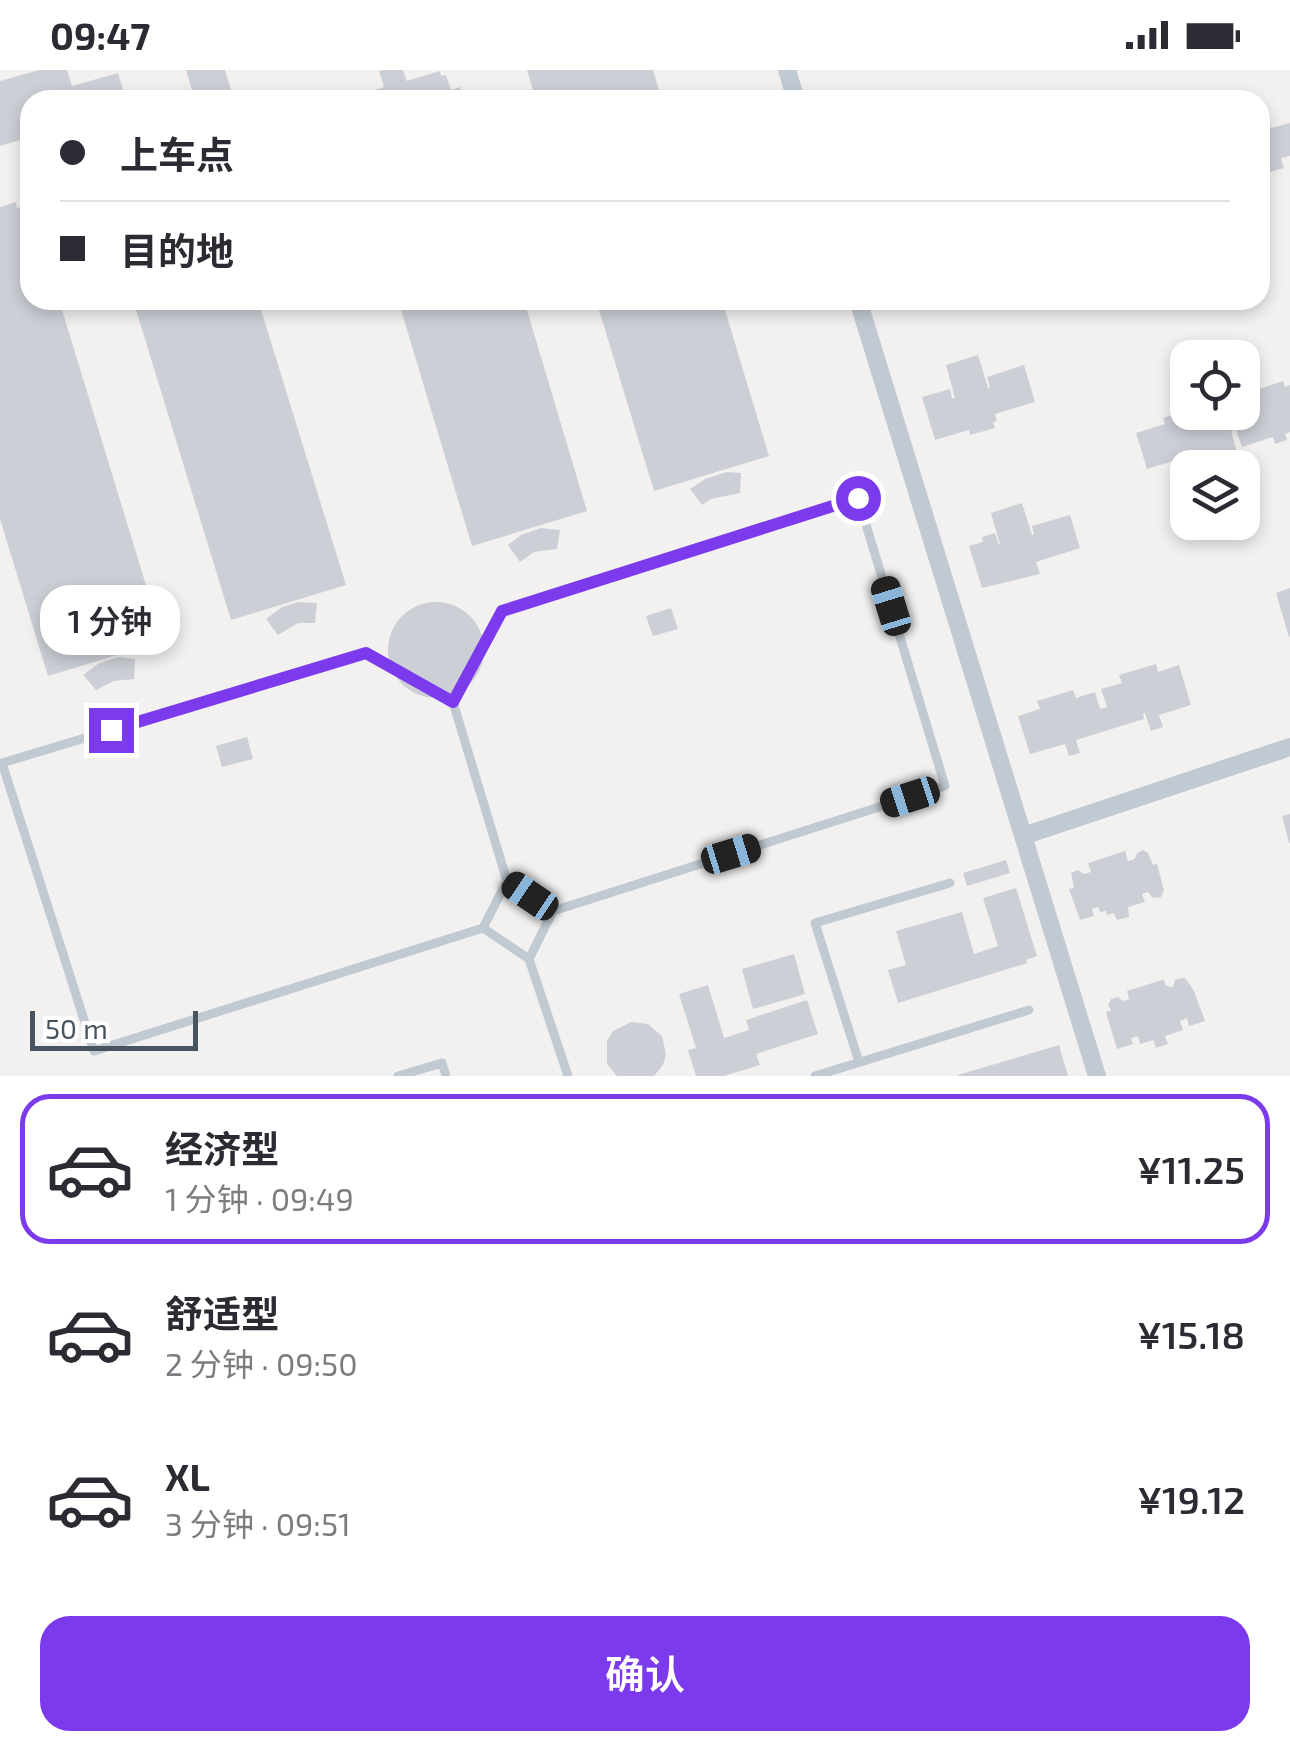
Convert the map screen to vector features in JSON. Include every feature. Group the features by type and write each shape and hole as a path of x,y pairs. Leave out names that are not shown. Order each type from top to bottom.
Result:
{"street":[{"path":"861,310 1097,1076"},
{"path":"1023,836 1290,746"}],"lane":[{"path":"453,702 502,611 858,498 945,786 553,911 529,959"},
{"path":"507,881 483,928 94,1050 2,763 366,653 453,702 507,881 553,911"},
{"path":"860,1062 815,923 950,883"},
{"path":"483,928 529,959 568,1076"},
{"path":"815,1076 1029,1010"},
{"path":"398,1076 442,1062 446,1076"}],"building":[{"path":"39,70 67,70 72,86 118,73 123,90 20,90 20,140 0,146 0,81"},
{"path":"186,70 225,70 231,90 192,90"},
{"path":"403,70 407,81 440,71 441,76 446,75 451,90 375,90 384,87 379,71"},
{"path":"527,70 653,70 659,90 533,90"},
{"path":"1290,123 1290,156 1281,158 1284,168 1270,172 1270,125 1271,128"},
{"path":"16,202 20,207 20,310 62,310 163,641 48,676 0,519 0,207"},
{"path":"136,310 261,310 346,585 231,620"},
{"path":"401,310 527,310 587,511 472,546"},
{"path":"599,310 725,310 769,456 654,491"},
{"path":"978,355 988,388 987,377 1024,365 1035,402 995,414 995,428 970,435 969,430 935,440 922,397 950,389 955,398 946,365"},
{"path":"1283,381 1285,387 1290,385 1290,432 1285,434 1287,440 1275,444 1273,437 1242,447 1236,430 1260,430 1260,389"},
{"path":"1170,416 1170,430 1236,430 1231,431 1236,450 1170,450 1170,462 1147,469 1136,433 1165,424 1163,418"},
{"path":"727,472 741,473 740,493 711,499 702,505 690,489"},
{"path":"1022,503 1032,535 1032,526 1070,515 1080,548 1036,562 1040,574 982,588 969,546 995,533 999,545 991,513"},
{"path":"541,528 560,530 557,549 534,552 520,562 508,545"},
{"path":"1290,588 1290,637 1289,637 1276,593"},
{"path":"298,602 317,603 315,623 298,623 278,635 266,619 282,607"},
{"path":"436,602 454,606 470,616 480,632 484,650 480,668 470,684 454,694 436,698 418,694 402,684 392,668 388,650 392,632 402,616 418,606"},
{"path":"671,608 678,629 653,636 646,616"},
{"path":"117,657 135,659 134,679 114,681 96,690 83,675"},
{"path":"1156,664 1158,672 1179,665 1191,705 1159,715 1163,727 1151,731 1145,713 1144,719 1076,740 1080,753 1069,756 1065,744 1030,754 1018,716 1040,709 1037,701 1073,690 1076,698 1095,692 1100,709 1107,707 1101,689 1122,683 1119,675"},
{"path":"247,737 253,759 222,767 216,746"},
{"path":"1290,814 1290,843 1289,843 1282,816"},
{"path":"1143,850 1153,865 1157,864 1164,890 1161,897 1142,894 1145,902 1128,907 1129,917 1117,920 1114,913 1107,915 1098,907 1092,909 1094,916 1080,920 1069,889 1074,888 1071,873 1091,872 1088,863 1125,851 1128,861 1135,859"},
{"path":"1006,860 1010,873 967,886 963,873"},
{"path":"1016,888 1037,956 1026,960 1027,963 898,1003 888,970 906,965 896,931 962,912 974,954 998,946 983,898"},
{"path":"794,954 805,994 753,1009 742,969"},
{"path":"1182,978 1194,991 1205,1021 1189,1026 1187,1018 1180,1021 1183,1030 1165,1036 1168,1044 1156,1048 1153,1040 1140,1044 1138,1036 1131,1038 1133,1044 1117,1049 1106,1012 1111,1010 1111,999 1129,999 1127,991 1162,980 1173,987 1175,980"},
{"path":"708,985 724,1038 749,1030 746,1020 807,1000 818,1034 756,1054 760,1065 724,1076 696,1076 688,1050 696,1048 679,994"},
{"path":"631,1022 648,1024 662,1036 666,1054 654,1076 617,1076 607,1064 607,1041 613,1031"},
{"path":"1059,1045 1068,1076 958,1076 958,1075"}],"route":[{"path":"111,730 366,653 453,702 502,611 858,498"}]}
